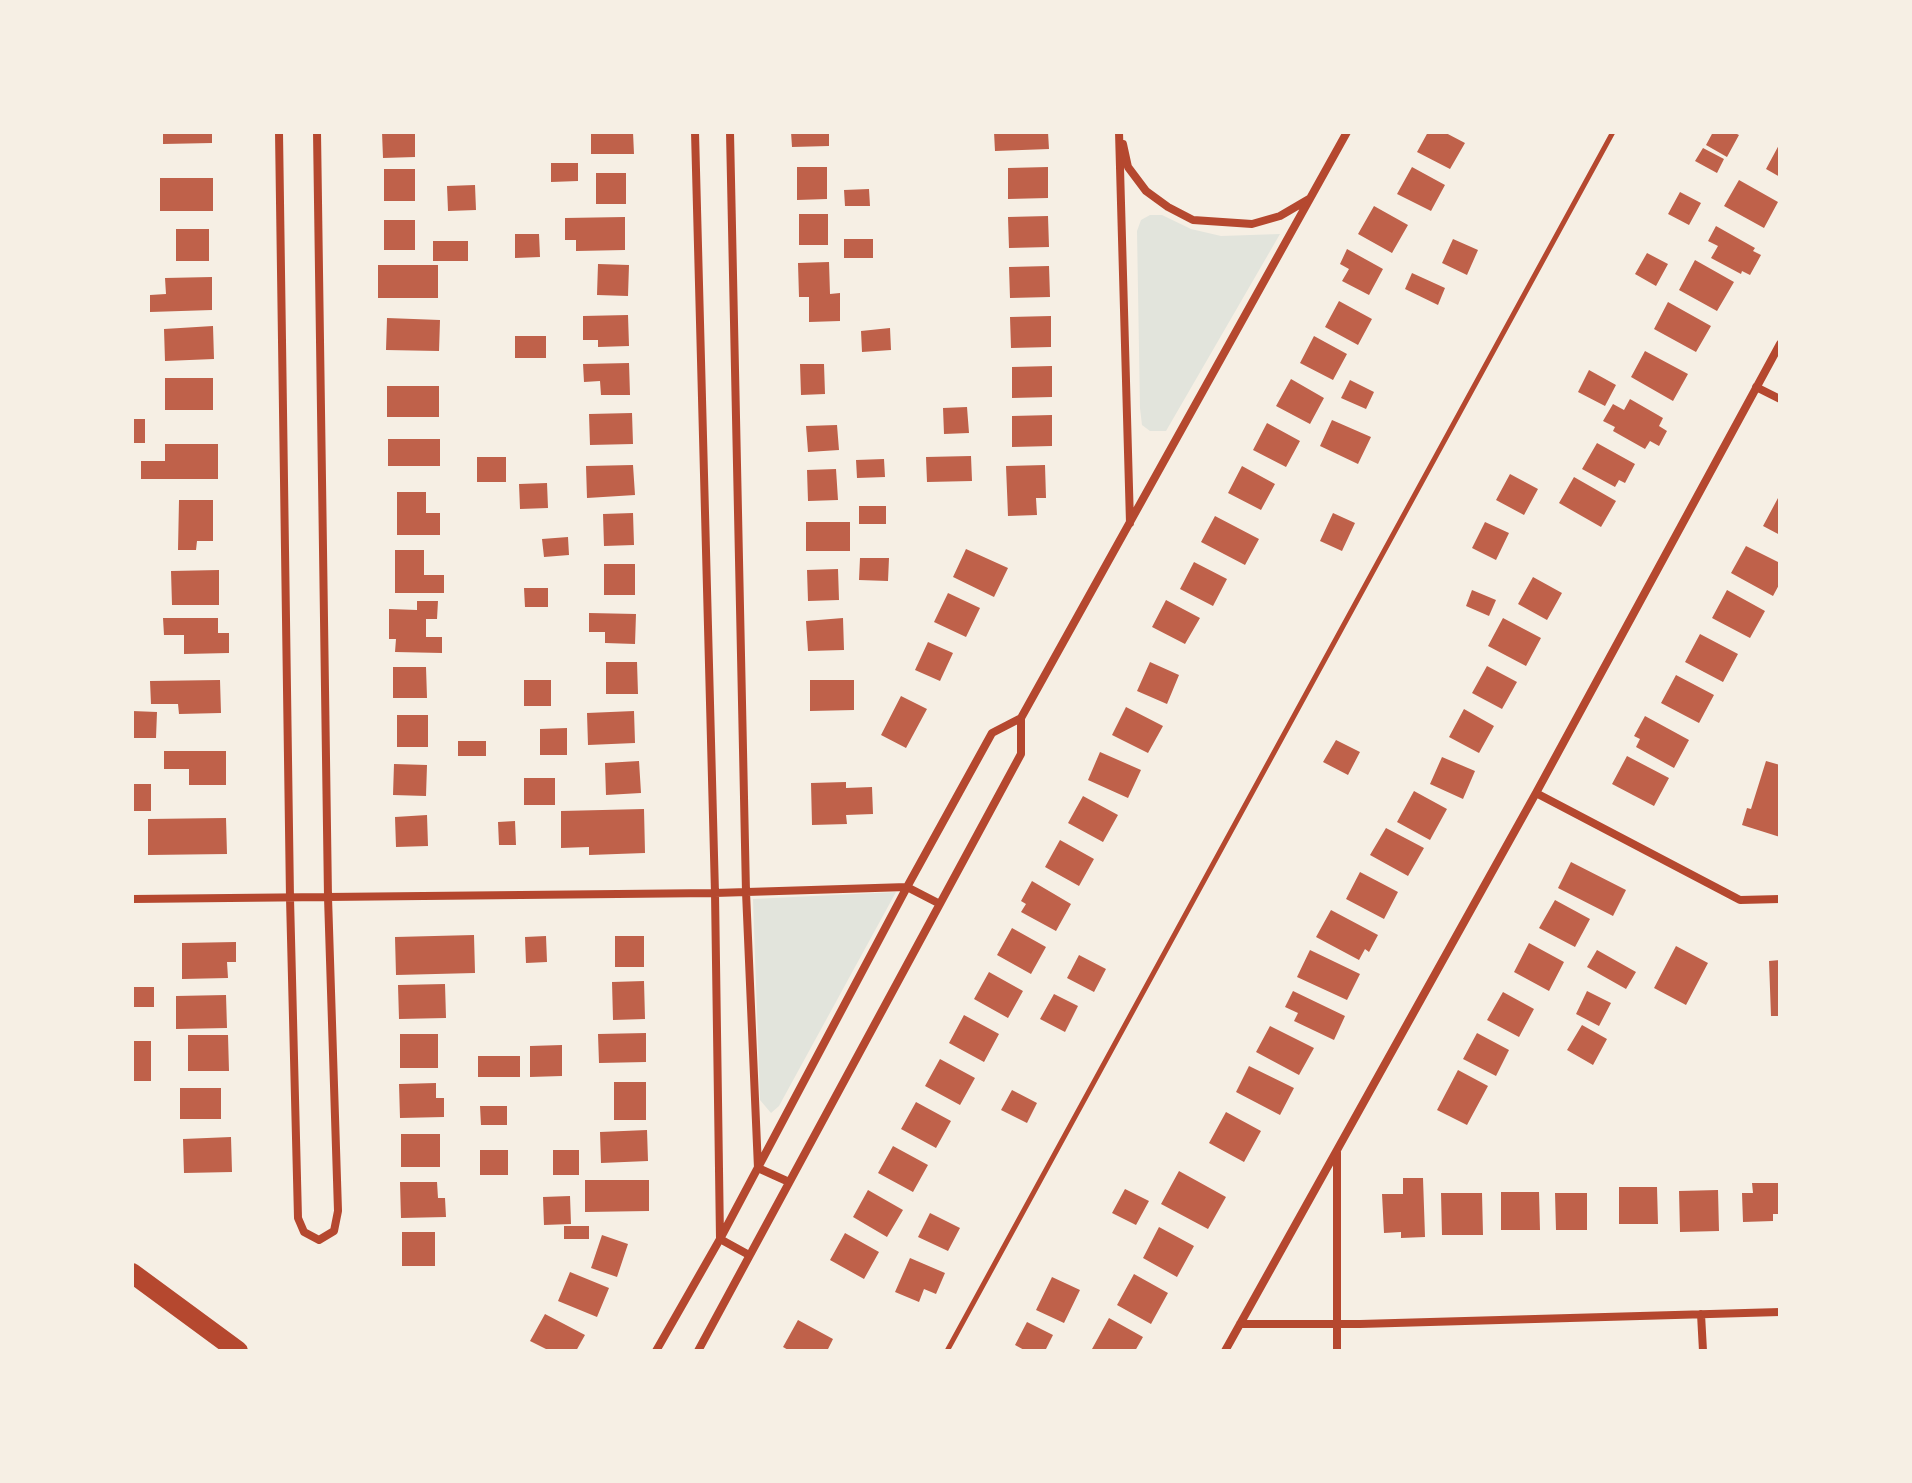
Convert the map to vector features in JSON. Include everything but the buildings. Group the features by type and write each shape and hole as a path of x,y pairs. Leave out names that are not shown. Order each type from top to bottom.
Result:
{"highway":[{"path":"132,1273 238,1351"}],"street":[{"path":"279,132 290,898 298,1218 304,1232 319,1240 334,1231 338,1211 328,897 317,132"},
{"path":"695,132 715,893 720,1239"},
{"path":"730,132 746,892 758,1168"},
{"path":"1119,132 1128,167 1146,191 1193,220 1252,224 1280,216 1310,199"},
{"path":"1119,132 1130,524"},
{"path":"698,1351 1021,754 1021,718 1347,132"},
{"path":"1225,1351 1536,793 1780,344"},
{"path":"1756,387 1780,399"},
{"path":"656,1351 720,1239 992,733 1021,718"},
{"path":"1536,793 1740,900 1780,899"},
{"path":"132,899 715,893 907,887 940,904"},
{"path":"1337,1148 1337,1351"},
{"path":"758,1168 789,1182"},
{"path":"720,1239 749,1255"},
{"path":"1240,1324 1780,1312"},
{"path":"1701,1314 1703,1351"}],"path":[{"path":"947,1351 1613,132"}],"shaded area":[{"path":"1150,215 1162,215 1191,229 1221,236 1280,234 1166,431 1150,431 1142,425 1140,408 1137,231 1141,220"},
{"path":"896,892 779,1106 771,1113 760,1100 753,899"}]}
